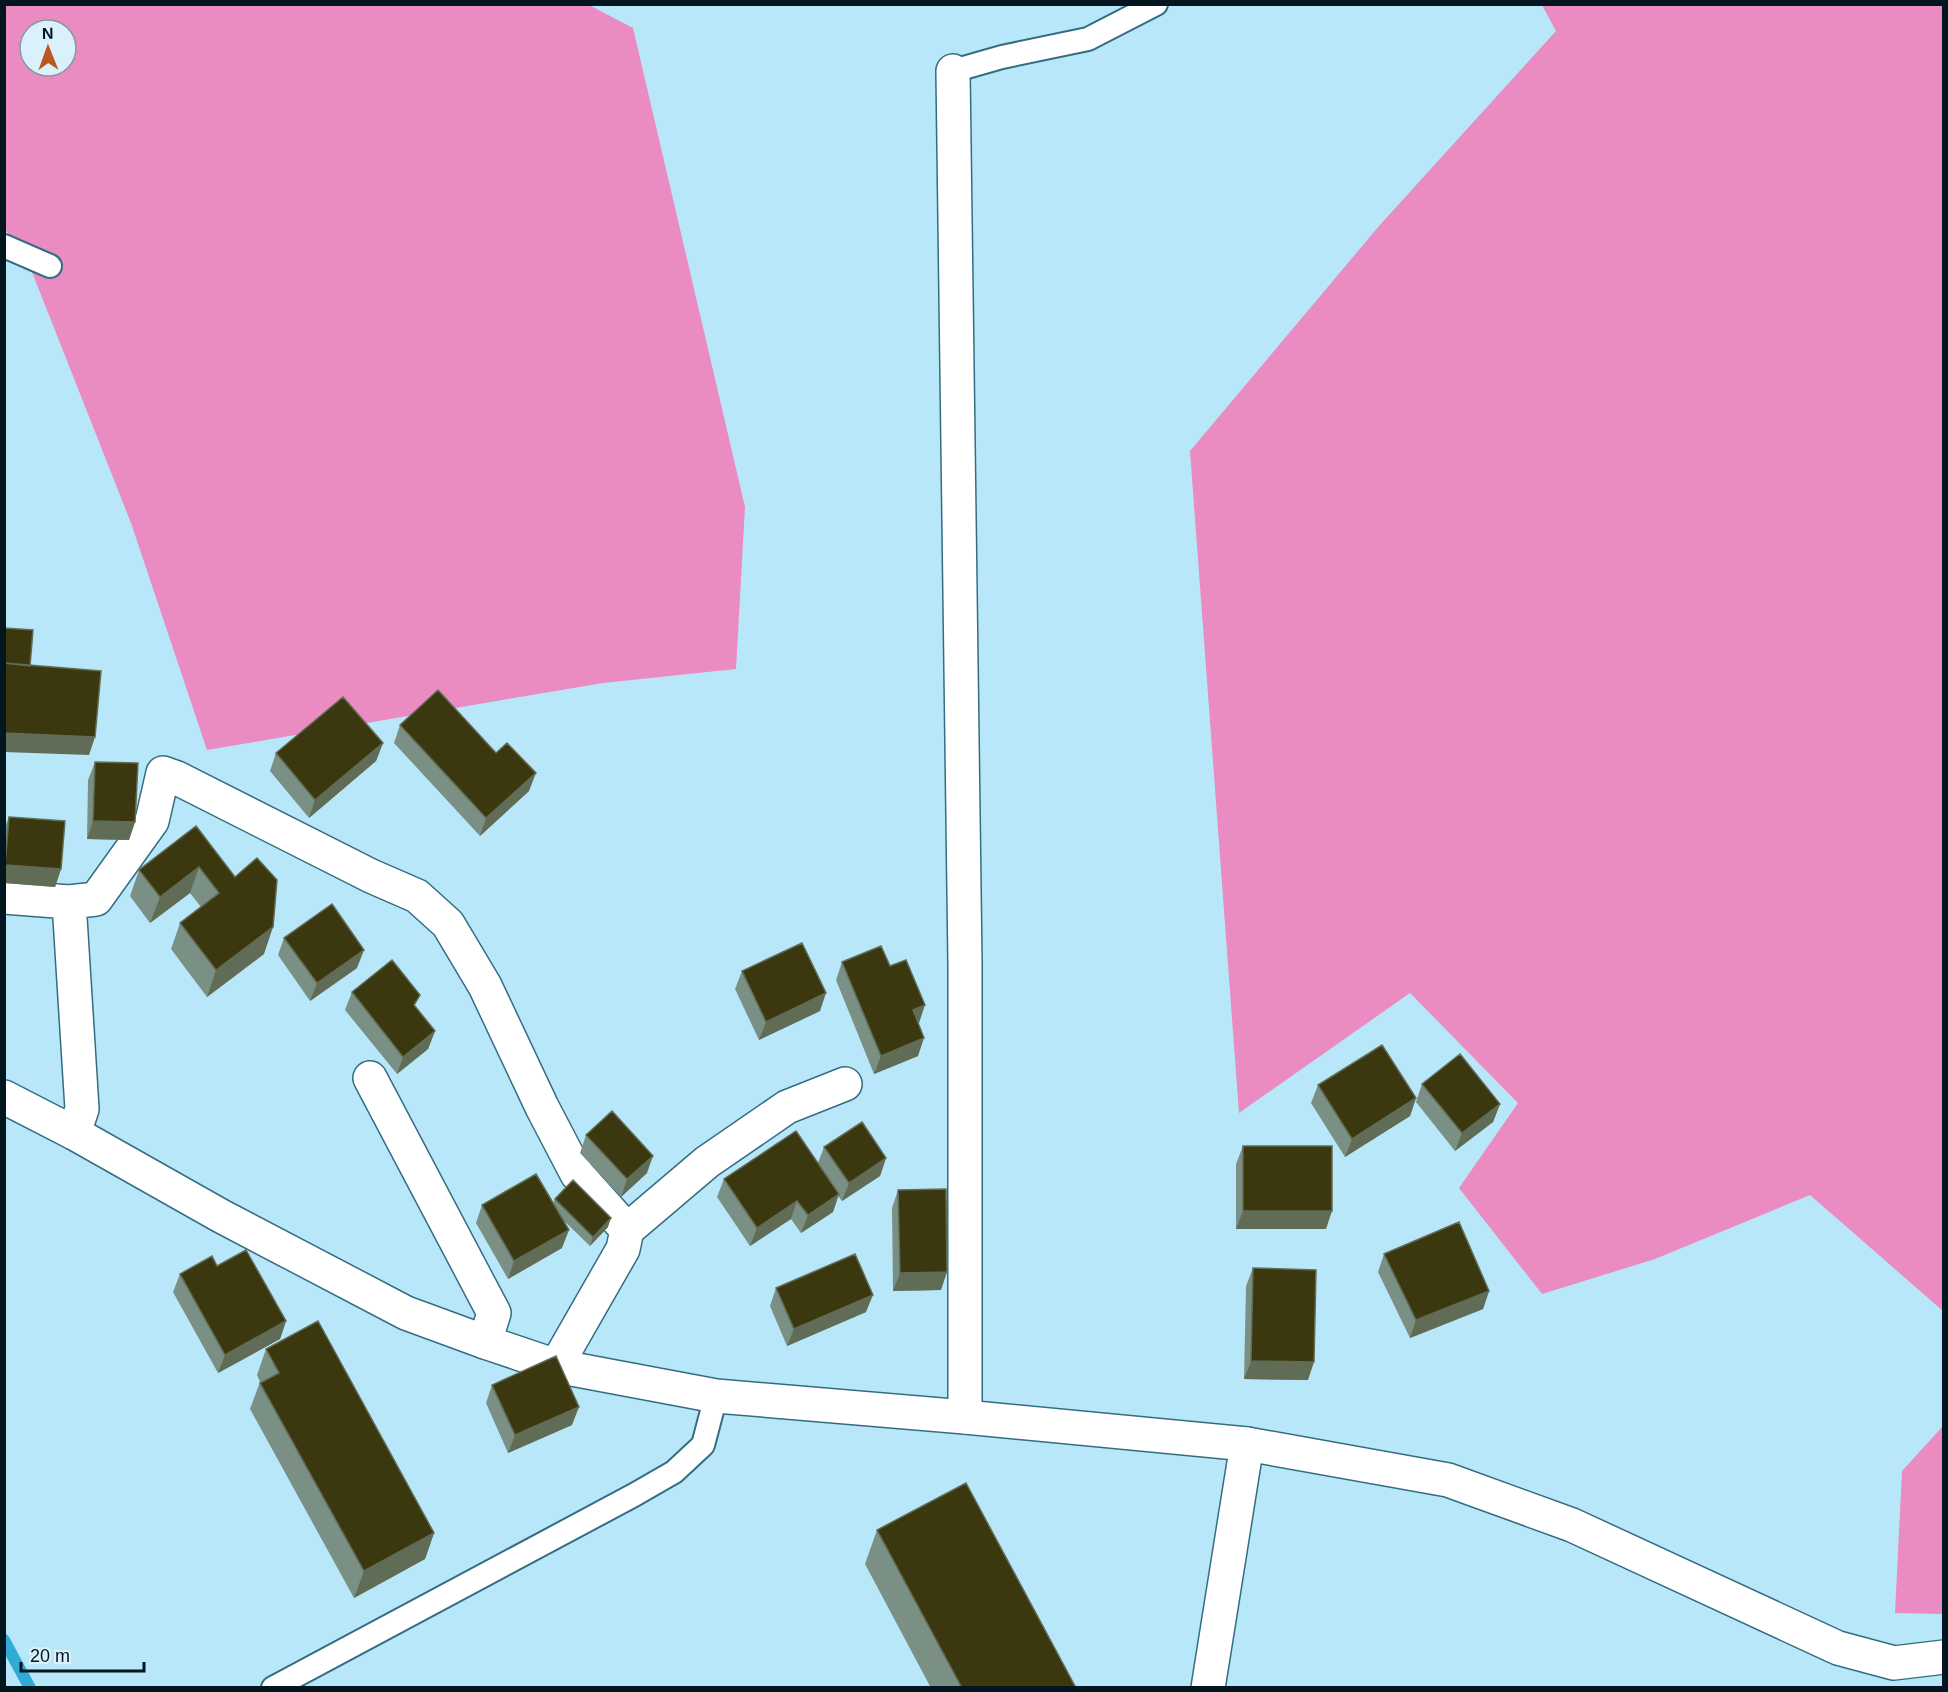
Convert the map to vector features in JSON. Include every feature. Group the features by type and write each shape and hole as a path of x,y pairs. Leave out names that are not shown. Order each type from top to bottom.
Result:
{"street":[{"path":"952,71 965,964 965,1417"},
{"path":"4,897 69,902 96,899 152,821 163,773 371,876 417,896 447,924 485,986 542,1107 577,1174 627,1230"},
{"path":"69,902 82,1109 74,1133"},
{"path":"370,1078 494,1313 484,1342"},
{"path":"556,1365 623,1249 627,1230 706,1162 787,1107 845,1084"},
{"path":"4,1097 74,1133 221,1216 396,1308 484,1342 556,1365 716,1396 1247,1444 1448,1480 1572,1525 1838,1648 1894,1663 1944,1657"},
{"path":"1208,1688 1247,1444"}],"lane":[{"path":"952,71 1002,57 1088,39 1156,4"},
{"path":"4,246 50,266"},
{"path":"273,1688 624,1501 674,1472 703,1445 716,1396"}],"shaded area":[{"path":"587,4 633,28 745,507 736,669 603,683 207,750 131,523 30,267 5,229 4,5"},
{"path":"1542,5 1943,5 1943,1311 1810,1195 1655,1259 1542,1294 1459,1188 1518,1103 1410,993 1239,1113 1190,451 1379,226 1556,31"},
{"path":"1943,1426 1943,1614 1895,1613 1902,1471"}],"building":[{"path":"4,628 33,630 30,666 4,663"},
{"path":"4,663 101,671 95,737 4,733"},
{"path":"438,690 496,753 507,743 536,773 486,818 400,725"},
{"path":"343,697 383,743 315,800 276,753"},
{"path":"95,762 138,763 135,822 93,821"},
{"path":"9,817 65,821 61,869 5,865"},
{"path":"196,826 235,877 257,858 277,880 273,927 216,970 180,923 219,893 199,867 160,897 139,870"},
{"path":"332,904 364,950 317,983 284,938"},
{"path":"802,943 826,993 766,1022 742,971"},
{"path":"881,946 890,966 906,960 925,1005 913,1010 924,1038 881,1056 842,962"},
{"path":"392,960 420,995 414,1005 435,1031 403,1057 352,992"},
{"path":"1382,1045 1416,1098 1352,1139 1318,1085"},
{"path":"1460,1054 1500,1104 1462,1133 1422,1084"},
{"path":"612,1111 653,1156 627,1179 586,1135"},
{"path":"862,1122 886,1158 849,1183 824,1147"},
{"path":"796,1131 839,1194 808,1215 797,1201 757,1228 724,1179"},
{"path":"1243,1146 1332,1146 1332,1211 1243,1211"},
{"path":"536,1174 569,1230 514,1261 482,1205"},
{"path":"573,1180 611,1218 593,1237 555,1199"},
{"path":"946,1189 947,1272 900,1273 898,1190"},
{"path":"1459,1222 1489,1291 1416,1320 1384,1254"},
{"path":"246,1250 286,1321 225,1355 180,1274 212,1256 217,1266"},
{"path":"855,1254 873,1295 794,1329 776,1288"},
{"path":"1253,1268 1316,1270 1314,1362 1251,1361"},
{"path":"318,1321 434,1533 364,1571 260,1383 279,1373 266,1349"},
{"path":"556,1356 579,1407 515,1435 492,1385"},
{"path":"966,1483 1076,1688 962,1688 877,1530"}],"waterway":[{"path":"4,1640 30,1688"}]}
